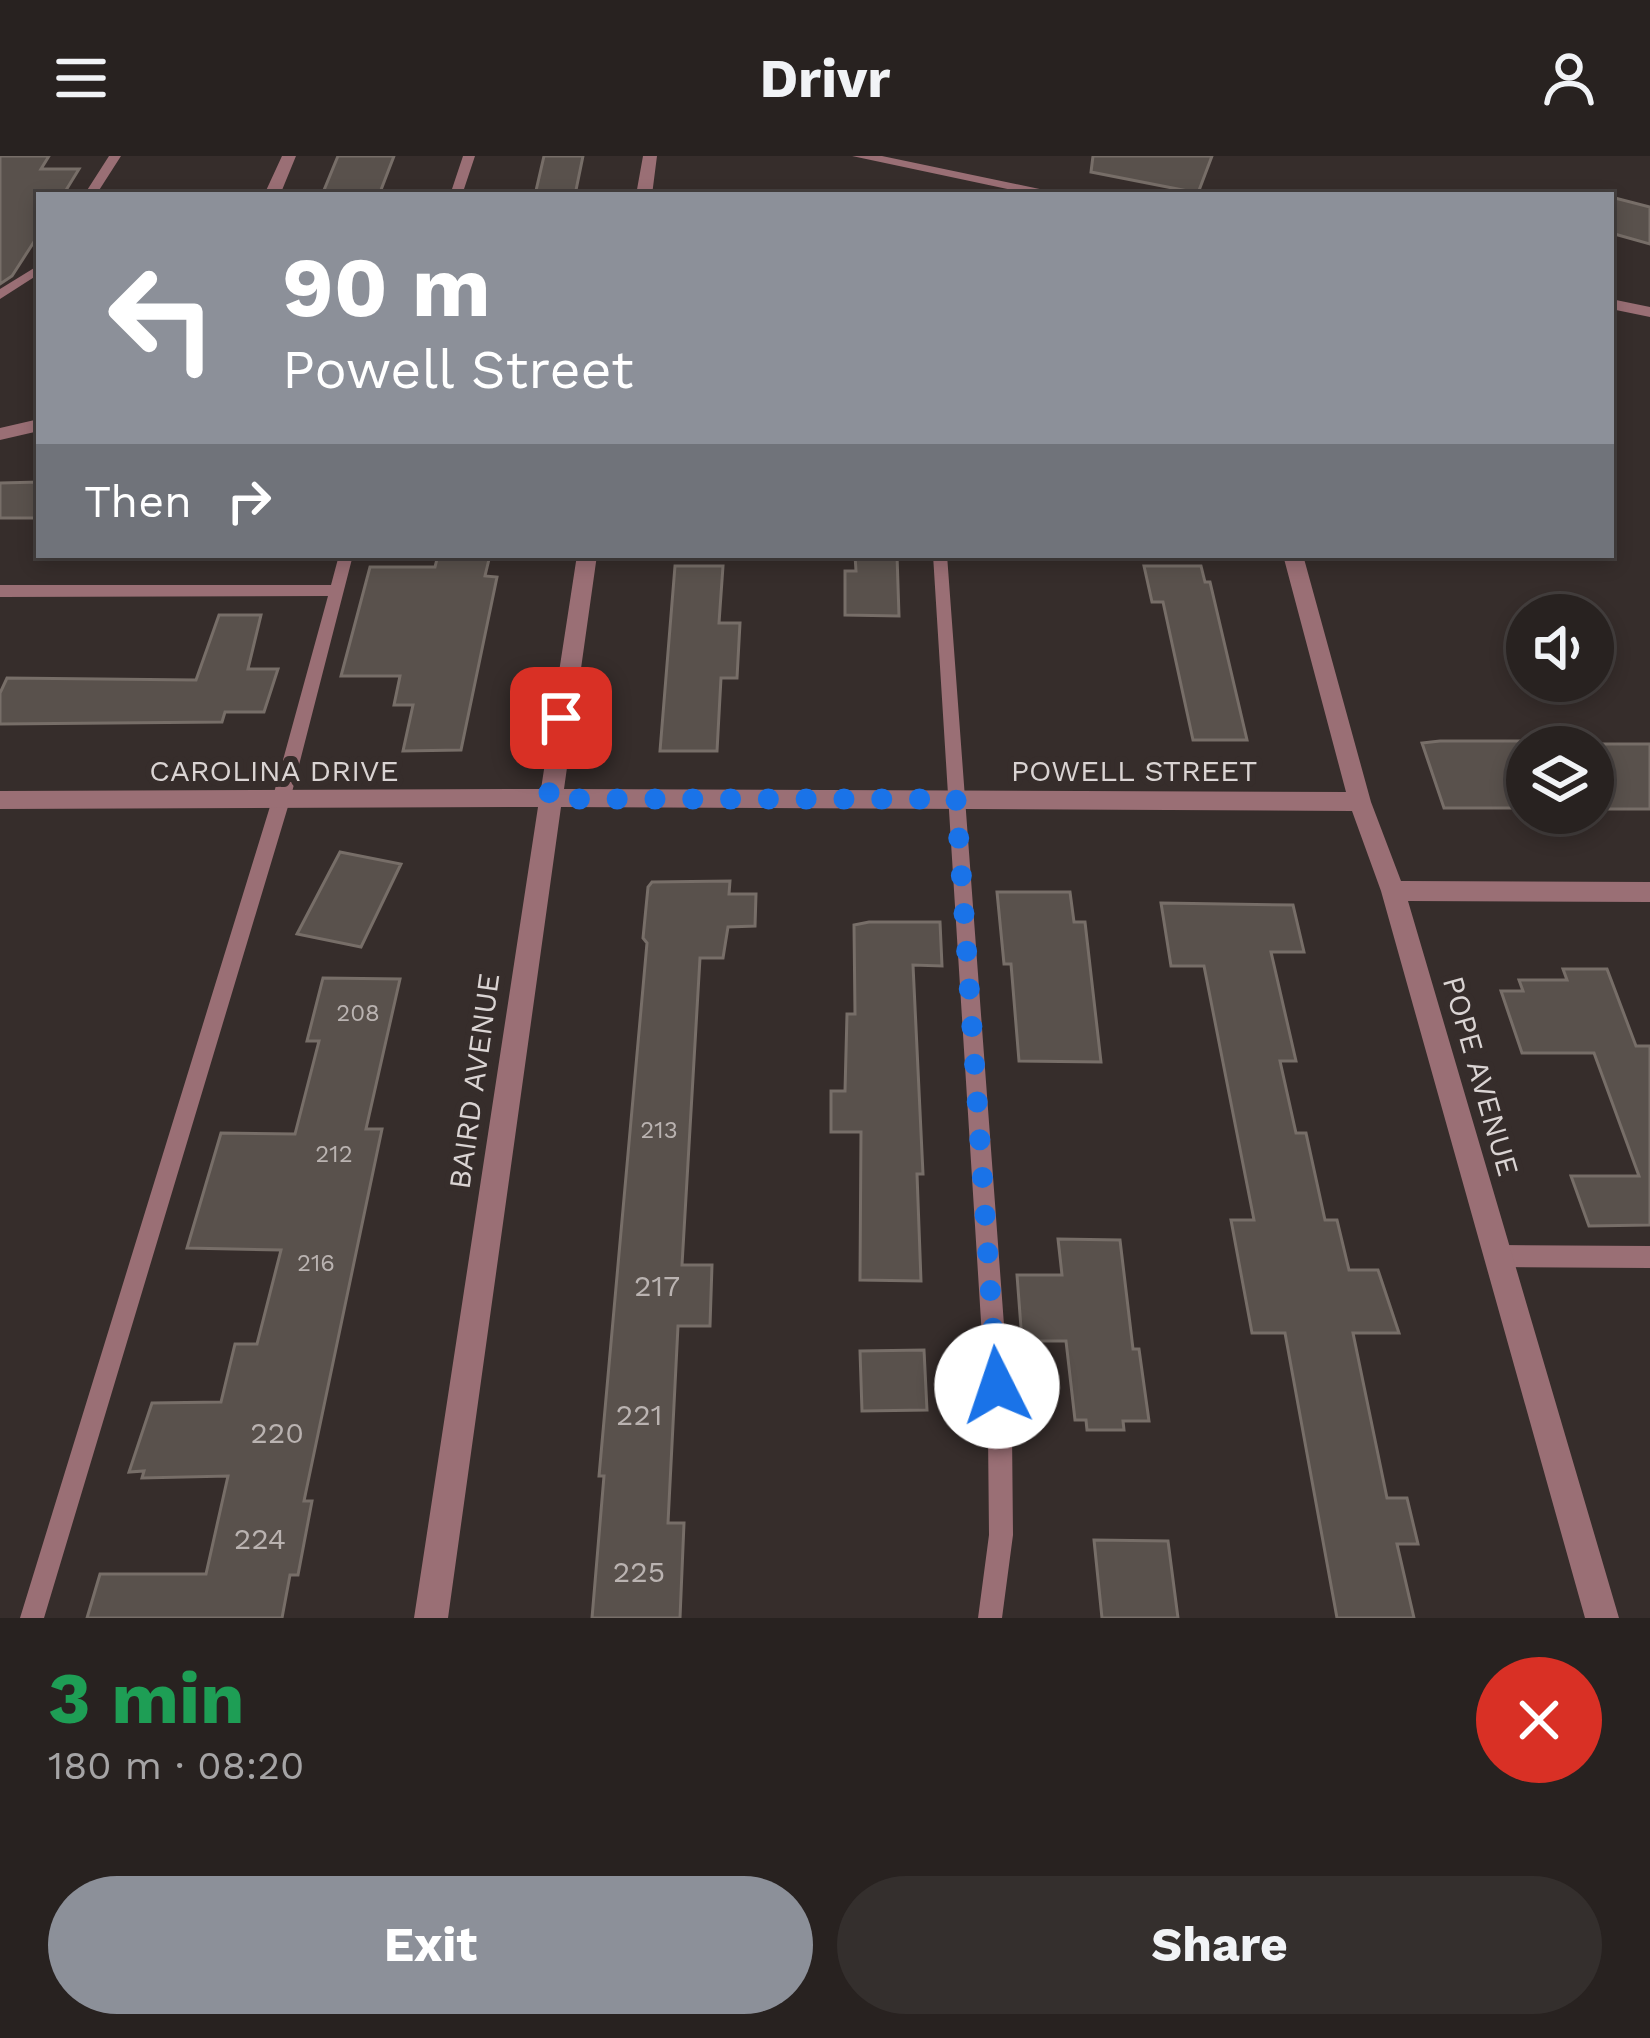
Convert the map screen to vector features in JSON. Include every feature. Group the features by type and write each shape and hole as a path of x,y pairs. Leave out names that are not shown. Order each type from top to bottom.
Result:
{"street":[{"path":"273,192 290,156"},
{"path":"644,192 650,156"},
{"path":"859,156 1045,192"},
{"path":"1614,305 1650,312"},
{"path":"0,434 36,426"},
{"name":"BAIRD AVENUE","path":"430,1618 587,558"},
{"name":"POPE AVENUE","path":"1294,558 1360,802 1393,891 1602,1618"},
{"name":"POWELL STREET","path":"548,799 1360,802"},
{"name":"CAROLINA DRIVE","path":"0,800 548,799"},
{"path":"1393,891 1650,892"}],"lane":[{"path":"93,192 115,156"},
{"path":"457,192 469,156"},
{"path":"0,295 36,271"},
{"path":"32,1618 280,800 345,558"},
{"path":"940,558 1000,1433 1001,1535 990,1618"},
{"path":"0,591 337,590"},
{"path":"1500,1256 1650,1257"}],"building":[{"path":"0,156 49,156 41,169 79,169 65,192 36,192 36,239 12,276 0,284"},
{"path":"338,156 394,156 380,192 323,192"},
{"path":"544,156 583,156 576,192 536,192"},
{"path":"1093,156 1212,156 1198,192 1091,172"},
{"path":"1614,198 1650,207 1650,244 1614,234"},
{"path":"36,482 36,518 0,518 0,483"},
{"path":"437,558 489,558 485,576 497,577 461,750 403,751 413,705 394,705 400,676 341,676 370,567 435,567"},
{"path":"855,558 897,558 899,616 845,615 845,571 856,571"},
{"path":"675,566 723,566 719,623 740,623 737,678 721,678 717,751 660,751"},
{"path":"1144,566 1201,566 1205,582 1210,582 1247,740 1193,740 1163,602 1152,602"},
{"path":"219,615 261,615 248,669 278,669 264,712 225,712 222,722 0,724 0,693 7,678 196,680"},
{"path":"1506,741 1506,808 1444,808 1422,743"},
{"path":"1614,744 1650,744 1650,809 1614,809"},
{"path":"340,852 401,864 361,947 297,934"},
{"path":"730,881 729,894 756,894 755,926 728,927 723,958 700,958 682,1265 712,1265 710,1326 678,1326 668,1523 684,1523 680,1618 592,1618 604,1476 599,1476 647,943 643,938 648,887 652,882"},
{"path":"997,892 1070,892 1074,922 1085,922 1101,1062 1019,1061 1011,964 1004,964"},
{"path":"1161,903 1293,905 1304,952 1271,952 1296,1061 1280,1061 1296,1133 1306,1133 1325,1220 1337,1220 1349,1270 1378,1270 1399,1333 1353,1333 1387,1498 1407,1498 1418,1544 1397,1544 1414,1618 1337,1618 1285,1333 1252,1333 1231,1220 1254,1220 1204,966 1171,966"},
{"path":"940,922 942,966 913,965 923,1174 917,1174 921,1281 860,1280 861,1132 831,1132 831,1091 845,1091 847,1014 855,1014 854,925"},
{"path":"1563,969 1607,969 1636,1046 1650,1046 1650,1225 1589,1226 1571,1176 1639,1176 1594,1053 1522,1053 1501,991 1523,991 1519,980 1567,980"},
{"path":"323,978 400,979 366,1129 382,1129 304,1501 312,1501 298,1575 290,1575 282,1618 87,1618 100,1574 206,1574 228,1476 142,1478 144,1471 129,1472 152,1403 221,1402 235,1344 257,1344 281,1250 187,1248 221,1133 295,1134 319,1041 307,1041"},
{"path":"1058,1239 1120,1240 1133,1349 1139,1349 1149,1421 1123,1421 1124,1430 1087,1430 1086,1420 1075,1420 1066,1341 1022,1341 1017,1275 1062,1275"},
{"path":"924,1350 927,1410 862,1411 860,1351"},
{"path":"1094,1540 1168,1541 1178,1618 1102,1618"}],"route":[{"path":"561,718 548,799 956,799 997,1386"}]}
